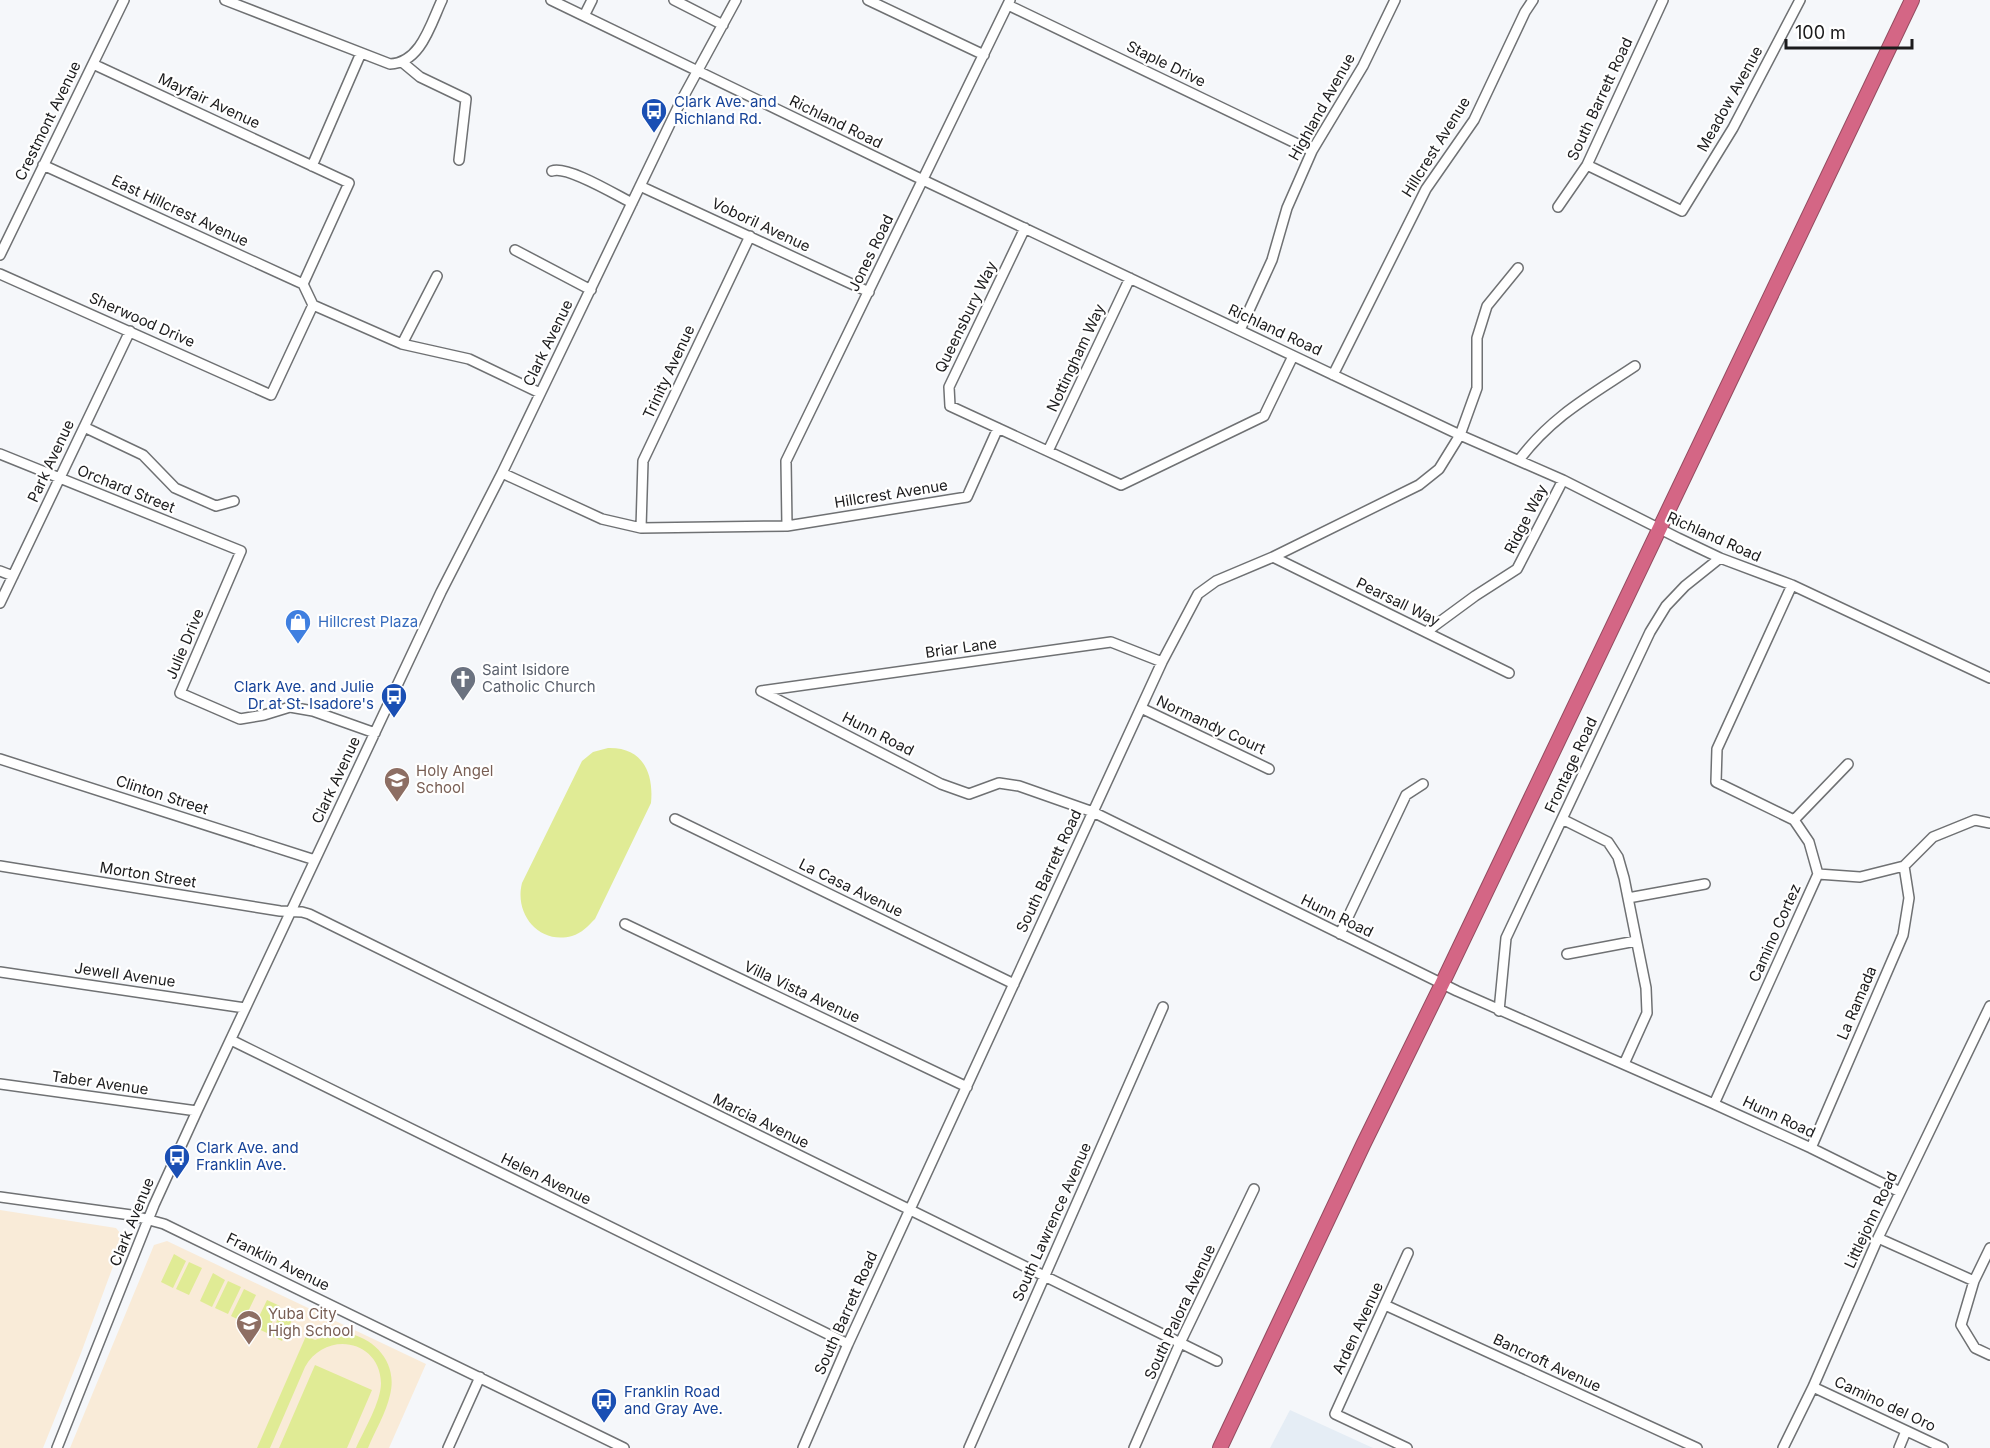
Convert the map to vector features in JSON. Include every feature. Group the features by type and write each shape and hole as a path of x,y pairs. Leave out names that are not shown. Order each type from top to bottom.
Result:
{"highway":[{"path":"1220,1448 1912,0"}],"street":[{"name":"Crestmont Avenue","path":"0,255 124,0"},
{"path":"230,1 390,64 402,62 414,54 442,0"},
{"name":"Richland Road","path":"551,0 1333,375 1460,435 1563,480 1658,529 1720,558 1792,585 1990,678"},
{"path":"584,16 592,0"},
{"path":"674,0 723,25"},
{"name":"Clark Avenue","path":"57,1448 149,1219 245,1008 441,592 502,473 696,71 736,0"},
{"path":"868,0 984,55"},
{"name":"Highland Avenue","path":"1240,330 1272,260 1287,208 1312,151 1363,66 1395,0"},
{"name":"Hillcrest Avenue","path":"1333,375 1426,189 1474,120 1525,12 1533,0"},
{"name":"South Barrett Road","path":"1558,207 1587,165 1663,0"},
{"name":"Meadow Avenue","path":"1587,165 1682,211 1733,128 1800,0"},
{"name":"Jones Road","path":"787,526 786,460 1009,2"},
{"name":"Staple Drive","path":"1009,2 1312,151"},
{"path":"312,166 362,53"},
{"path":"402,62 420,77 466,99 459,160"},
{"name":"Mayfair Avenue","path":"93,64 349,183 303,284"},
{"name":"East Hillcrest Avenue","path":"43,165 303,284"},
{"path":"552,171 556,169 569,172 632,203"},
{"name":"Voboril Avenue","path":"640,186 869,292"},
{"name":"Queensbury Way","path":"998,428 950,406 950,387 1025,228"},
{"name":"Trinity Avenue","path":"641,528 643,461 750,236"},
{"path":"515,250 591,290"},
{"name":"South Barrett Road","path":"803,1448 848,1344 1162,662 1198,594 1216,581 1274,557 1419,485 1439,469 1460,435 1477,388 1477,339 1487,306 1518,267"},
{"name":"Sherwood Drive","path":"0,274 271,394 313,305"},
{"path":"402,344 437,276"},
{"name":"Nottingham Way","path":"1048,451 1130,278"},
{"path":"303,284 313,305 402,344 469,359 540,393"},
{"name":"Park Avenue","path":"0,603 130,331"},
{"path":"998,428 1121,485 1264,416 1293,356"},
{"path":"1519,460 1536,438 1566,411 1635,366"},
{"path":"84,427 143,455 174,488 216,506 234,501"},
{"name":"Hillcrest Avenue","path":"502,473 602,519 641,528 787,526 967,497 998,428"},
{"name":"Orchard Street","path":"0,454 242,551"},
{"name":"Ridge Way","path":"1426,632 1474,596 1517,569 1563,480"},
{"name":"Julie Drive","path":"242,551 180,693 240,719 290,707 313,711 375,733"},
{"name":"Pearsall Way","path":"1274,557 1509,673"},
{"name":"Frontage Road","path":"1498,1011 1506,938 1650,632 1665,606 1685,586 1720,558"},
{"path":"0,571 13,576"},
{"path":"1792,585 1717,750 1716,782 1794,820 1848,764"},
{"name":"Briar Lane","path":"761,691 1111,642 1162,662"},
{"name":"Hunn Road","path":"761,691 941,784 969,794 999,783 1019,786 1093,812 1498,1011 1714,1104 1900,1192"},
{"name":"Normandy Court","path":"1141,708 1269,769"},
{"name":"Clinton Street","path":"0,759 315,860"},
{"path":"1340,934 1406,795 1423,784"},
{"name":"La Casa Avenue","path":"675,819 1014,984"},
{"path":"1562,819 1608,842 1618,857 1646,988 1647,1013 1624,1064"},
{"name":"Camino Cortez","path":"1714,1104 1818,874 1809,842 1794,820"},
{"path":"1818,874 1860,877 1904,866 1933,837 1976,820 1990,823"},
{"name":"Morton Street","path":"0,866 291,912"},
{"name":"La Ramada","path":"1811,1148 1903,935 1909,898 1904,866"},
{"path":"1628,898 1705,884"},
{"name":"Marcia Avenue","path":"291,912 309,914 1217,1361"},
{"name":"Villa Vista Avenue","path":"625,924 967,1086"},
{"path":"1567,954 1636,941"},
{"name":"Jewell Avenue","path":"0,972 245,1008"},
{"name":"Littlejohn Road","path":"1783,1448 1814,1387 1878,1238 1990,1006"},
{"name":"South Lawrence Avenue","path":"969,1448 1163,1007"},
{"name":"Helen Avenue","path":"231,1040 848,1344"},
{"name":"Taber Avenue","path":"0,1084 197,1111"},
{"name":"South Palora Avenue","path":"1134,1448 1180,1343 1254,1189"},
{"name":"Franklin Avenue","path":"0,1197 131,1215 149,1219 182,1232 624,1448"},
{"path":"1878,1238 1974,1281"},
{"path":"1990,1248 1974,1281 1961,1325 1975,1348 1990,1355"},
{"name":"Arden Avenue","path":"1407,1448 1335,1414 1408,1253"},
{"name":"Bancroft Avenue","path":"1385,1305 1697,1448"},
{"path":"448,1448 480,1377"},
{"name":"Camino del Oro","path":"1814,1387 1943,1448"},
{"path":"1899,1448 1906,1431"}],"shaded area":[{"path":"0,1210 116,1228 121,1234 122,1242 43,1448 0,1448"},
{"name":"Yuba City High School","path":"167,1241 426,1364 389,1448 70,1448 154,1245"},
{"path":"1290,1410 1373,1448 1270,1448"}],"green space":[{"path":"608,748 629,752 643,764 650,781 651,803 595,919 576,935 560,938 549,936 540,931 526,916 520,895 522,883 582,761 593,752"},
{"path":"174,1254 186,1261 173,1288 161,1282"},
{"path":"189,1262 202,1268 189,1295 176,1289"},
{"path":"213,1273 225,1280 212,1307 200,1301"},
{"path":"228,1281 241,1287 228,1314 215,1308"},
{"path":"244,1289 256,1295 243,1322 231,1316"},
{"path":"267,1300 280,1306 267,1333 254,1327"},
{"path":"283,1308 295,1314 282,1341 270,1335"},
{"path":"346,1333 367,1340 375,1347 388,1363 391,1373 392,1384 388,1402 368,1448 356,1448 378,1399 381,1383 378,1368 372,1357 362,1349 338,1344 314,1355 305,1367 270,1448 257,1448 306,1336 315,1340 330,1334"},
{"path":"315,1365 372,1390 347,1448 279,1448"}],"place":[{"name":"Clark Ave. and Richland Rd.","path":"654,134"},
{"name":"Hillcrest Plaza","path":"298,645"},
{"name":"Saint Isidore Catholic Church","path":"463,702"},
{"name":"Clark Ave. and Julie Dr at St. Isadore's","path":"394,719"},
{"name":"Holy Angel School","path":"397,803"},
{"name":"Clark Ave. and Franklin Ave.","path":"177,1180"},
{"name":"Yuba City High School","path":"249,1346"},
{"name":"Franklin Road and Gray Ave.","path":"604,1424"}]}
